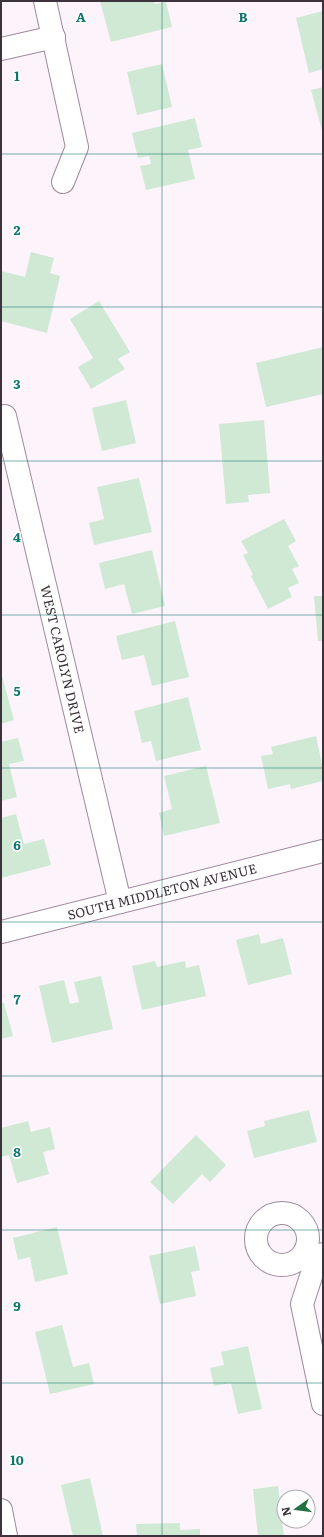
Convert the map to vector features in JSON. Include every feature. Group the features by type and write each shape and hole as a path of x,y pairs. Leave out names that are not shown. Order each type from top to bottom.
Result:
{"street":[{"path":"45,1 77,147 63,182"},
{"path":"1,49 54,37"},
{"name":"WEST CAROLYN DRIVE","path":"5,416 120,902"},
{"name":"SOUTH MIDDLETON AVENUE","path":"1,932 323,851"},
{"path":"315,1255 302,1304 323,1404"},
{"path":"1,1510 6,1536"}],"building":[{"path":"100,1 154,1 155,4 166,2 172,27 111,42"},
{"path":"323,11 323,69 309,73 296,18"},
{"path":"162,64 172,107 137,115 127,72"},
{"path":"323,87 323,134 311,90"},
{"path":"195,118 202,147 188,150 195,179 146,190 140,166 151,164 149,156 138,158 132,133"},
{"path":"31,252 54,258 50,273 60,276 47,333 1,321 1,271 25,277"},
{"path":"99,301 130,352 118,359 125,369 91,389 78,367 93,358 70,319"},
{"path":"323,347 323,394 266,407 256,363"},
{"path":"126,400 136,443 102,451 92,408"},
{"path":"264,420 270,493 248,495 249,502 226,504 219,424"},
{"path":"139,478 152,532 94,545 89,523 104,519 97,487"},
{"path":"284,519 296,541 288,546 299,566 292,569 299,583 288,588 292,597 268,609 251,576 253,575 243,555 248,553 241,541"},
{"path":"152,550 165,606 132,614 124,584 105,589 99,563"},
{"path":"314,596 323,596 323,641 318,641"},
{"path":"175,621 189,677 152,686 144,655 122,660 116,636"},
{"path":"1,672 14,720 1,724"},
{"path":"188,697 201,750 156,761 151,741 142,743 134,711"},
{"path":"316,736 323,769 323,781 291,789 290,784 268,789 261,756 273,754 271,747"},
{"path":"18,738 24,761 9,764 17,797 1,801 1,742"},
{"path":"206,766 220,823 164,836 159,813 172,809 164,776"},
{"path":"16,814 24,844 44,839 51,865 1,878 1,818"},
{"path":"259,934 261,944 283,938 292,974 248,985 236,940"},
{"path":"155,961 157,967 185,961 186,968 199,965 206,996 142,1010 132,966"},
{"path":"101,976 113,1029 52,1043 39,986 64,980 70,1004 79,1002 74,982"},
{"path":"1,1003 4,1003 13,1036 1,1039"},
{"path":"309,1110 317,1142 254,1158 247,1131 265,1126 264,1121"},
{"path":"28,1121 31,1132 50,1127 55,1149 43,1152 49,1174 17,1183 9,1155 1,1157 1,1128"},
{"path":"196,1135 226,1165 210,1182 202,1174 173,1204 150,1182"},
{"path":"57,1227 68,1274 35,1282 30,1257 18,1260 13,1238"},
{"path":"195,1246 200,1270 191,1272 196,1296 160,1304 149,1256"},
{"path":"62,1325 73,1367 89,1363 94,1384 50,1394 35,1332"},
{"path":"248,1346 262,1409 238,1414 231,1383 214,1386 210,1368 224,1365 221,1352"},
{"path":"90,1478 103,1536 73,1536 61,1485"},
{"path":"278,1486 278,1489 276,1489 276,1529 283,1529 284,1536 258,1536 253,1489"},
{"path":"180,1523 180,1530 200,1529 200,1536 137,1536 136,1524"}]}
